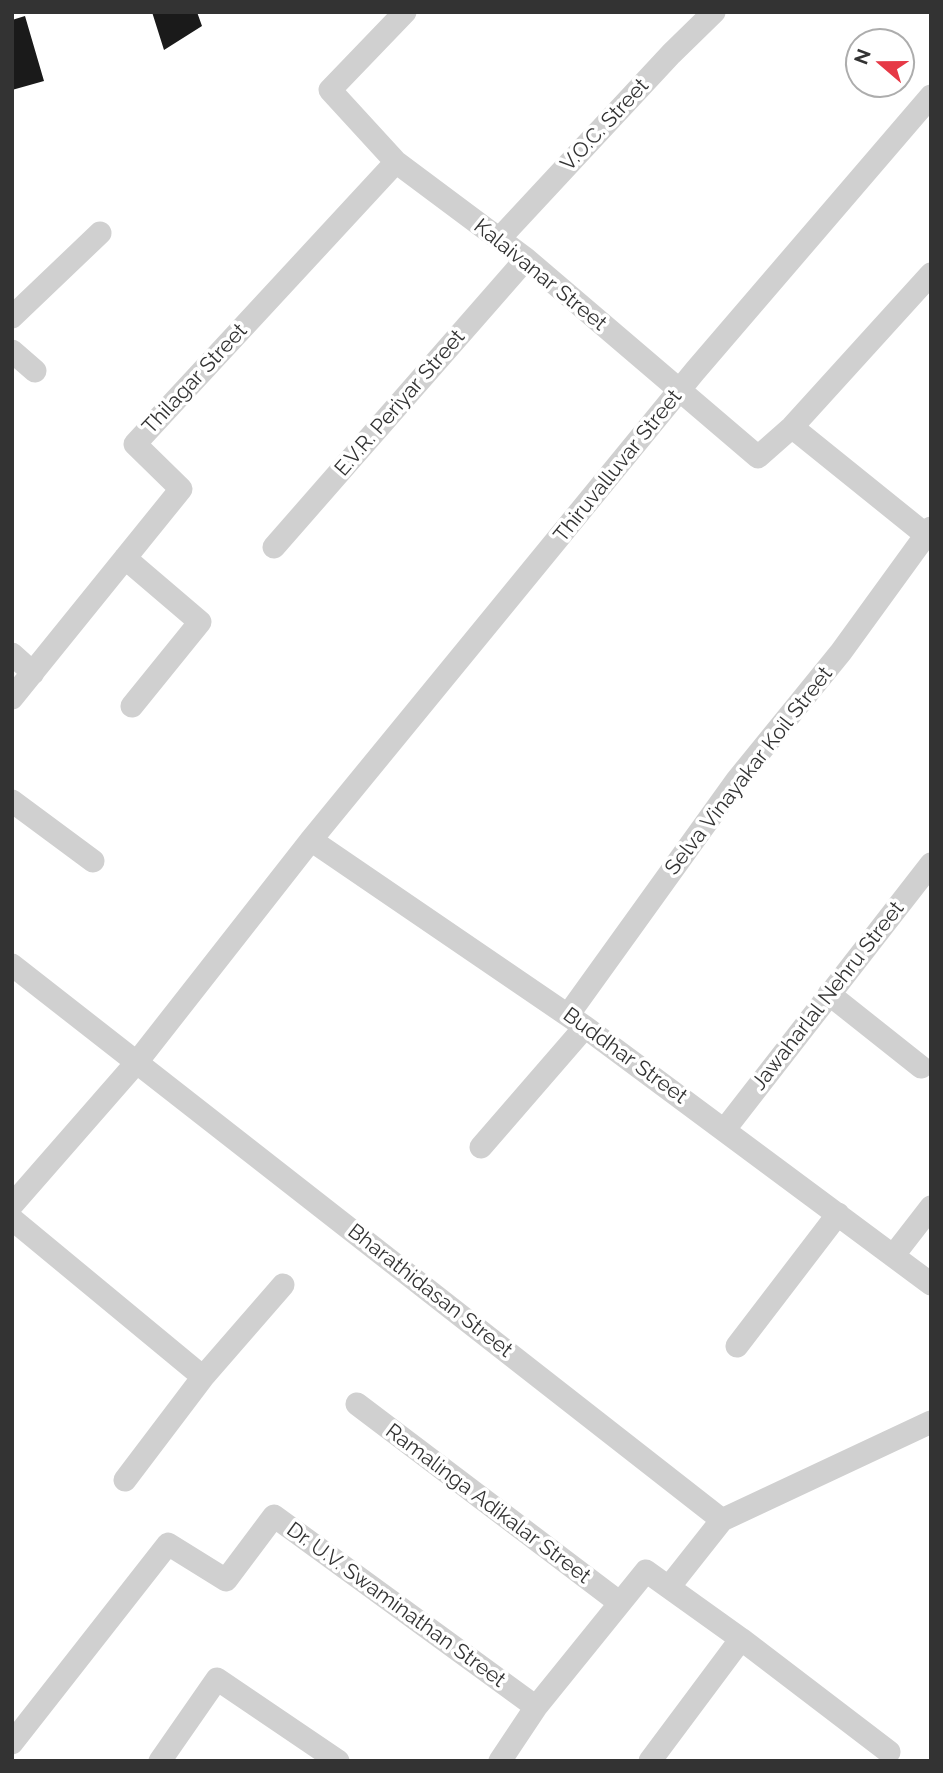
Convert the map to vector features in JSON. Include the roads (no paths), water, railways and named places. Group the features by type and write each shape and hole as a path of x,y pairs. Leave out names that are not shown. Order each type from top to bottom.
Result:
{"street":[{"name":"Kalaivanar Street","path":"405,12 330,90 396,162 526,259 758,457 792,427"},
{"name":"V.O.C. Street","path":"499,240 671,54 714,12"},
{"name":"Thiruvalluvar Street","path":"14,1203 137,1062 311,840 679,392 931,96"},
{"name":"Thilagar Street","path":"12,698 181,489 135,444 396,162"},
{"path":"12,317 100,233"},
{"name":"E.V.R. Periyar Street","path":"274,547 526,259"},
{"path":"928,531 792,427 931,274"},
{"path":"12,351 35,371"},
{"name":"Selva Vinayakar Koil Street","path":"481,1147 576,1021 737,780 841,652 928,531"},
{"path":"125,558 200,622 132,706"},
{"path":"12,653 33,673"},
{"path":"12,801 93,861"},
{"name":"Buddhar Street","path":"311,840 576,1021 931,1284"},
{"name":"Jawaharlal Nehru Street","path":"725,1129 931,864"},
{"name":"Bharathidasan Street","path":"12,965 722,1520"},
{"path":"829,994 921,1067"},
{"path":"14,1203 203,1377"},
{"path":"893,1256 931,1207"},
{"path":"737,1346 838,1214"},
{"path":"125,1480 203,1377 283,1285"},
{"name":"Ramalinga Adikalar Street","path":"357,1404 620,1604"},
{"path":"670,1587 722,1520 931,1422"},
{"name":"Dr. U.V. Swaminathan Street","path":"12,1743 168,1544 226,1580 274,1516 537,1707"},
{"path":"500,1761 537,1707 646,1571 889,1752"},
{"path":"650,1761 741,1640"},
{"path":"160,1761 217,1679 338,1761"}]}
